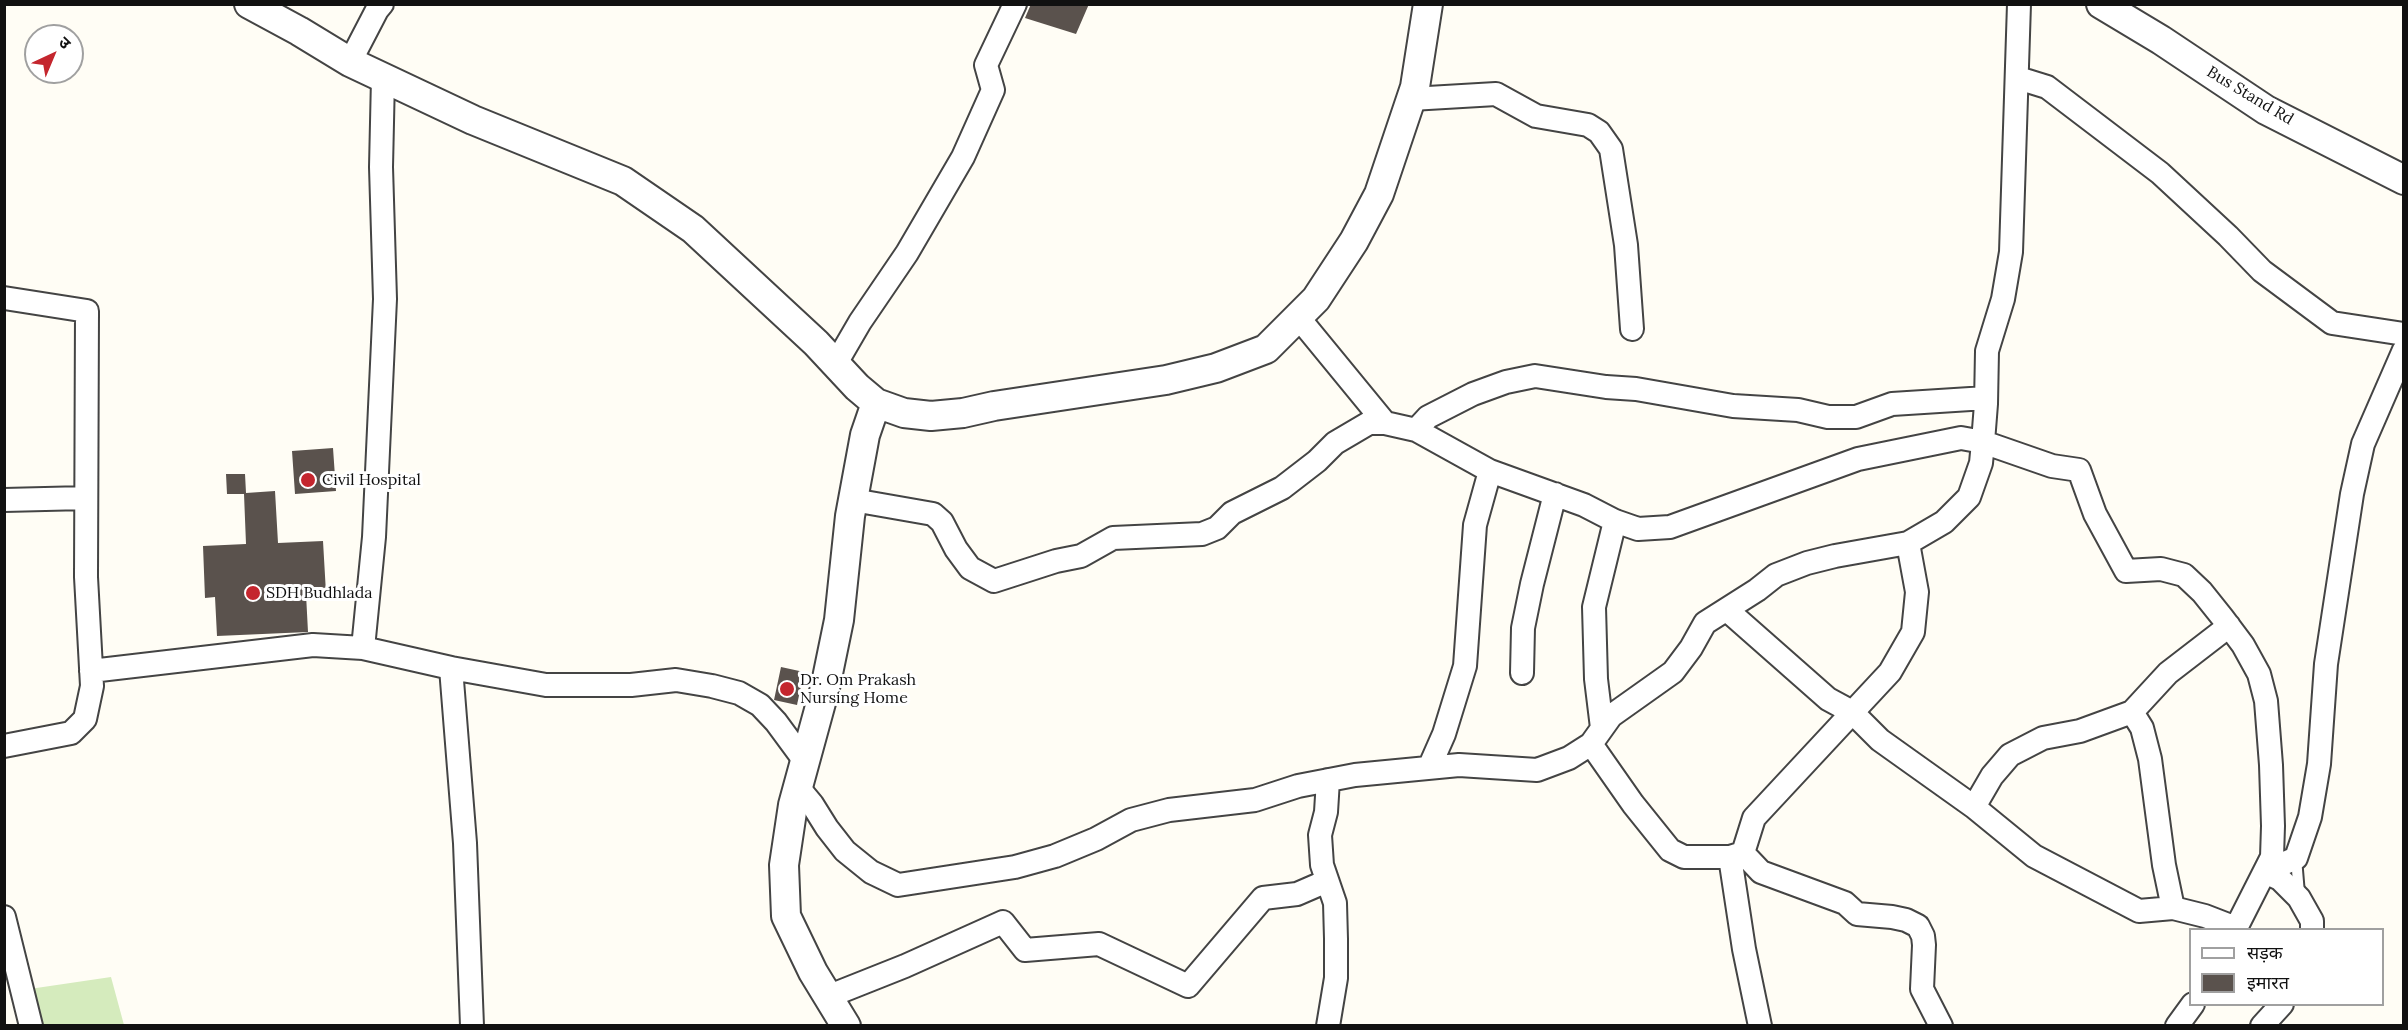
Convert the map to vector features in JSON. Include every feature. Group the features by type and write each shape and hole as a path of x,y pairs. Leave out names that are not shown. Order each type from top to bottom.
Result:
{"street":[{"path":"249,4 350,62 383,78 473,120 623,181 693,230 800,327 857,387 876,403 904,412 931,416 963,413 994,405 1166,380 1216,368 1266,349 1316,299 1348,251 1379,194 1411,99 1428,4"},
{"path":"350,62 376,10 382,4"},
{"path":"835,364 860,322 907,253 963,157 993,90 986,65 1015,4"},
{"path":"91,671 313,645 363,648 452,668 546,685 631,685 676,680 739,693 760,705 776,722 813,804 827,828 845,851 871,872 898,885 1015,867 1055,856 1096,839 1131,820 1159,812 1255,800 1298,786 1355,775 1459,765 1537,770 1569,758 1597,736 1611,717 1673,672 1692,648 1706,623 1776,575 1807,563 1908,543 1944,522 1969,497 1981,463 1987,351 2003,300 2012,252 2019,4"},
{"name":"Bus Stand Rd","path":"2101,4 2161,40 2266,110 2403,180"},
{"path":"363,648 374,537 385,299 381,167 383,78"},
{"path":"2018,78 2047,87 2134,153 2228,236 2262,271 2332,323 2403,334"},
{"path":"1411,99 1496,94 1536,116 1588,125 1599,132 1611,149 1626,245 1632,329"},
{"path":"4,298 87,312 86,577 92,686 85,719 71,733 4,746"},
{"path":"1299,317 1385,423"},
{"path":"2265,872 2296,858 2310,817 2325,707 2326,664 2352,494 2363,444 2403,350"},
{"path":"1416,430 1428,417 1473,394 1535,376 1597,386 1636,388 1722,404 1798,410 1827,417 1856,417 1892,405 1986,398"},
{"path":"846,1026 813,972 786,916 784,865 800,773 825,688 840,620 853,500 865,435 876,403"},
{"path":"853,500 933,514 942,522 956,549 970,568 994,580 1056,561 1081,556 1113,538 1202,534 1217,528 1232,513 1282,489 1335,443 1353,430 1369,423 1385,423 1416,430 1490,471 1584,505 1615,521 1638,529 1670,527 1858,459 1961,438 1983,442 2052,466 2079,470 2095,514 2126,571 2161,569 2184,575 2202,592 2229,626 2259,674 2266,701 2273,826 2272,857 2236,928"},
{"path":"1429,768 1444,734 1464,666 1475,525 1490,471"},
{"path":"1522,673 1522,628 1555,494"},
{"path":"4,500 86,498"},
{"path":"1615,521 1594,607 1597,736 1633,804 1670,850 1684,857 1736,855 1761,872 1845,903 1857,914 1892,917 1918,926 1924,945 1922,989 1941,1026"},
{"path":"1760,1026 1744,948 1736,855 1754,818 1890,672 1913,632 1917,592 1908,543"},
{"path":"1727,610 1828,699 1852,712 1880,740 1974,807 2034,856 2139,911 2173,908 2205,916 2233,928"},
{"path":"1974,807 1992,776 2010,755 2043,738 2080,731 2133,712 2168,673 2229,626"},
{"path":"452,668 465,843 472,1026"},
{"path":"2133,712 2142,728 2150,759 2164,865 2173,908"},
{"path":"1328,780 1326,812 1320,835 1322,865 1335,903 1336,978 1328,1026"},
{"path":"2265,872 2280,879 2299,898 2312,921 2313,928"},
{"path":"827,997 905,966 1003,922 1025,950 1099,944 1188,986 1263,898 1297,894 1327,881"},
{"path":"4,917 31,1026"},
{"path":"2177,1026 2192,1006"},
{"path":"2262,1026 2281,1006"}],"lane":[{"path":"2296,858 2299,898"}],"green space":[{"path":"111,977 124,1025 26,1025 16,991"}],"building":[{"path":"1031,4 1089,4 1076,34 1025,18"},
{"path":"333,448 336,491 295,494 292,451"},
{"path":"226,474 245,474 246,493 275,491 278,543 323,541 326,593 306,594 308,632 217,636 215,597 205,598 203,546 246,544 244,494 227,494"},
{"path":"781,667 804,672 797,705 774,700"}],"place":[{"name":"Civil Hospital","path":"308,480"},
{"name":"SDH Budhlada","path":"253,593"},
{"name":"Dr. Om Prakash Nursing Home","path":"787,689"}]}
